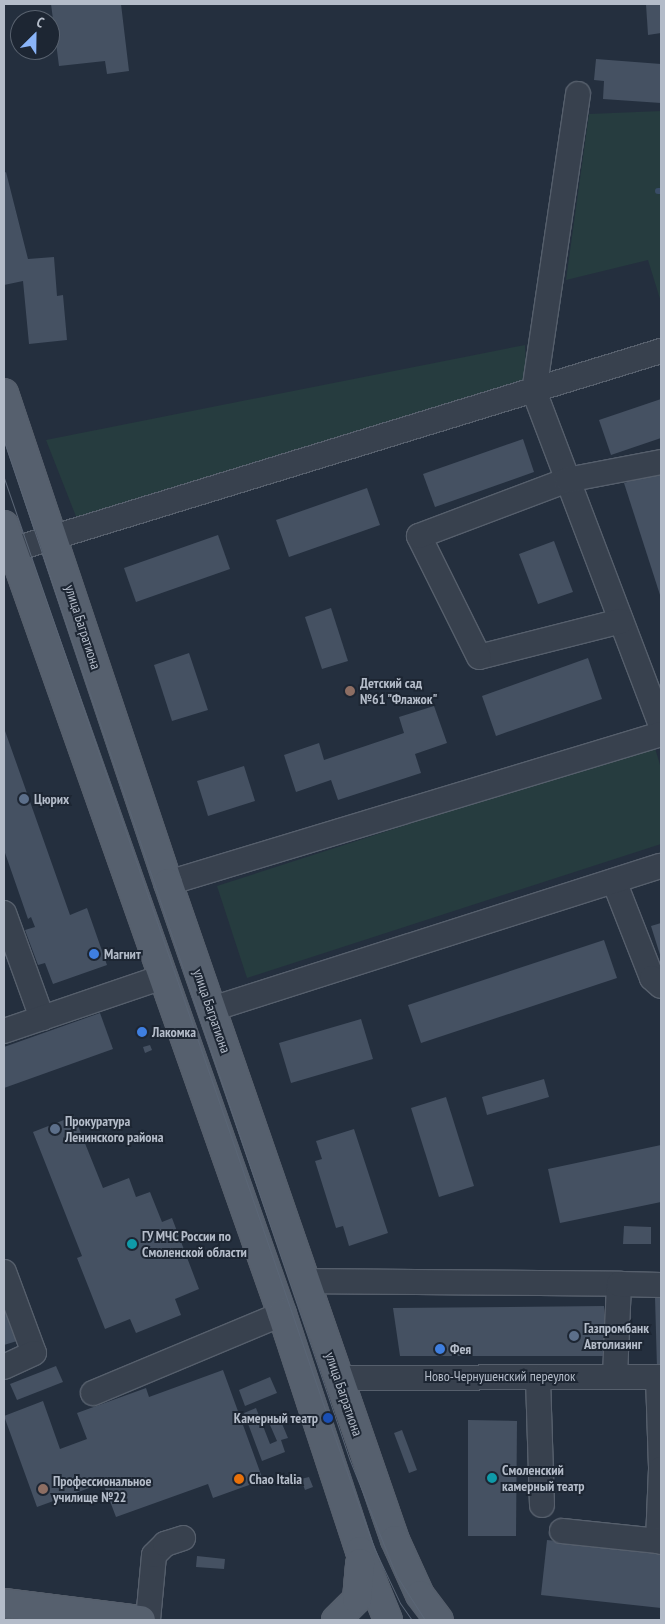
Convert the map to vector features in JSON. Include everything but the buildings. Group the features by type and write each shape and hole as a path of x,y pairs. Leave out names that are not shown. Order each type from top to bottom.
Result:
{"main road":[{"name":"улица Багратиона","path":"4,394 304,1282 395,1540 420,1594 439,1620"},
{"path":"6,534 282,1314 383,1619 420,1594"},
{"path":"336,1620 358,1599 360,1551"},
{"path":"4,1603 141,1620"}],"street":[{"path":"578,94 534,391 661,726"},
{"path":"6,534 53,536 661,351"},
{"path":"621,621 479,657 419,536 567,480 661,462"},
{"path":"168,883 661,734"},
{"path":"212,1009 661,866"},
{"path":"614,881 652,978 661,986"},
{"path":"4,913 42,1018"},
{"path":"4,1031 163,977"},
{"path":"4,1272 34,1353 4,1367"},
{"path":"304,1282 661,1285"},
{"path":"615,1376 619,1284"},
{"path":"94,1393 282,1314"},
{"path":"562,1531 660,1542 660,1377"},
{"name":"Ново-Чернушенский переулок","path":"339,1378 660,1377"},
{"path":"538,1378 542,1506"},
{"path":"148,1620 154,1555 166,1544 183,1538"}],"green space":[{"path":"661,111 661,302 648,260 566,280 589,114"},
{"path":"525,345 527,388 77,519 46,440"},
{"path":"654,745 661,768 661,844 247,978 217,886"}],"tram line":[{"path":"4,441 349,1458 396,1575 425,1620"},
{"path":"4,478 374,1548 400,1603 412,1620"}],"place":[{"name":"Детский сад №61 \"Флажок\"","path":"350,691"},
{"name":"Цюрих","path":"24,799"},
{"name":"Магнит","path":"94,954"},
{"name":"Лакомка","path":"142,1032"},
{"name":"Прокуратура Ленинского района","path":"55,1129"},
{"name":"ГУ МЧС России по Смоленской области","path":"132,1244"},
{"name":"Газпромбанк Автолизинг","path":"574,1336"},
{"name":"Фея","path":"440,1349"},
{"name":"Камерный театр","path":"328,1418"},
{"name":"Смоленский камерный театр","path":"492,1478"},
{"name":"Chao Italia","path":"239,1479"},
{"name":"Профессиональное училище №22","path":"43,1489"}]}
